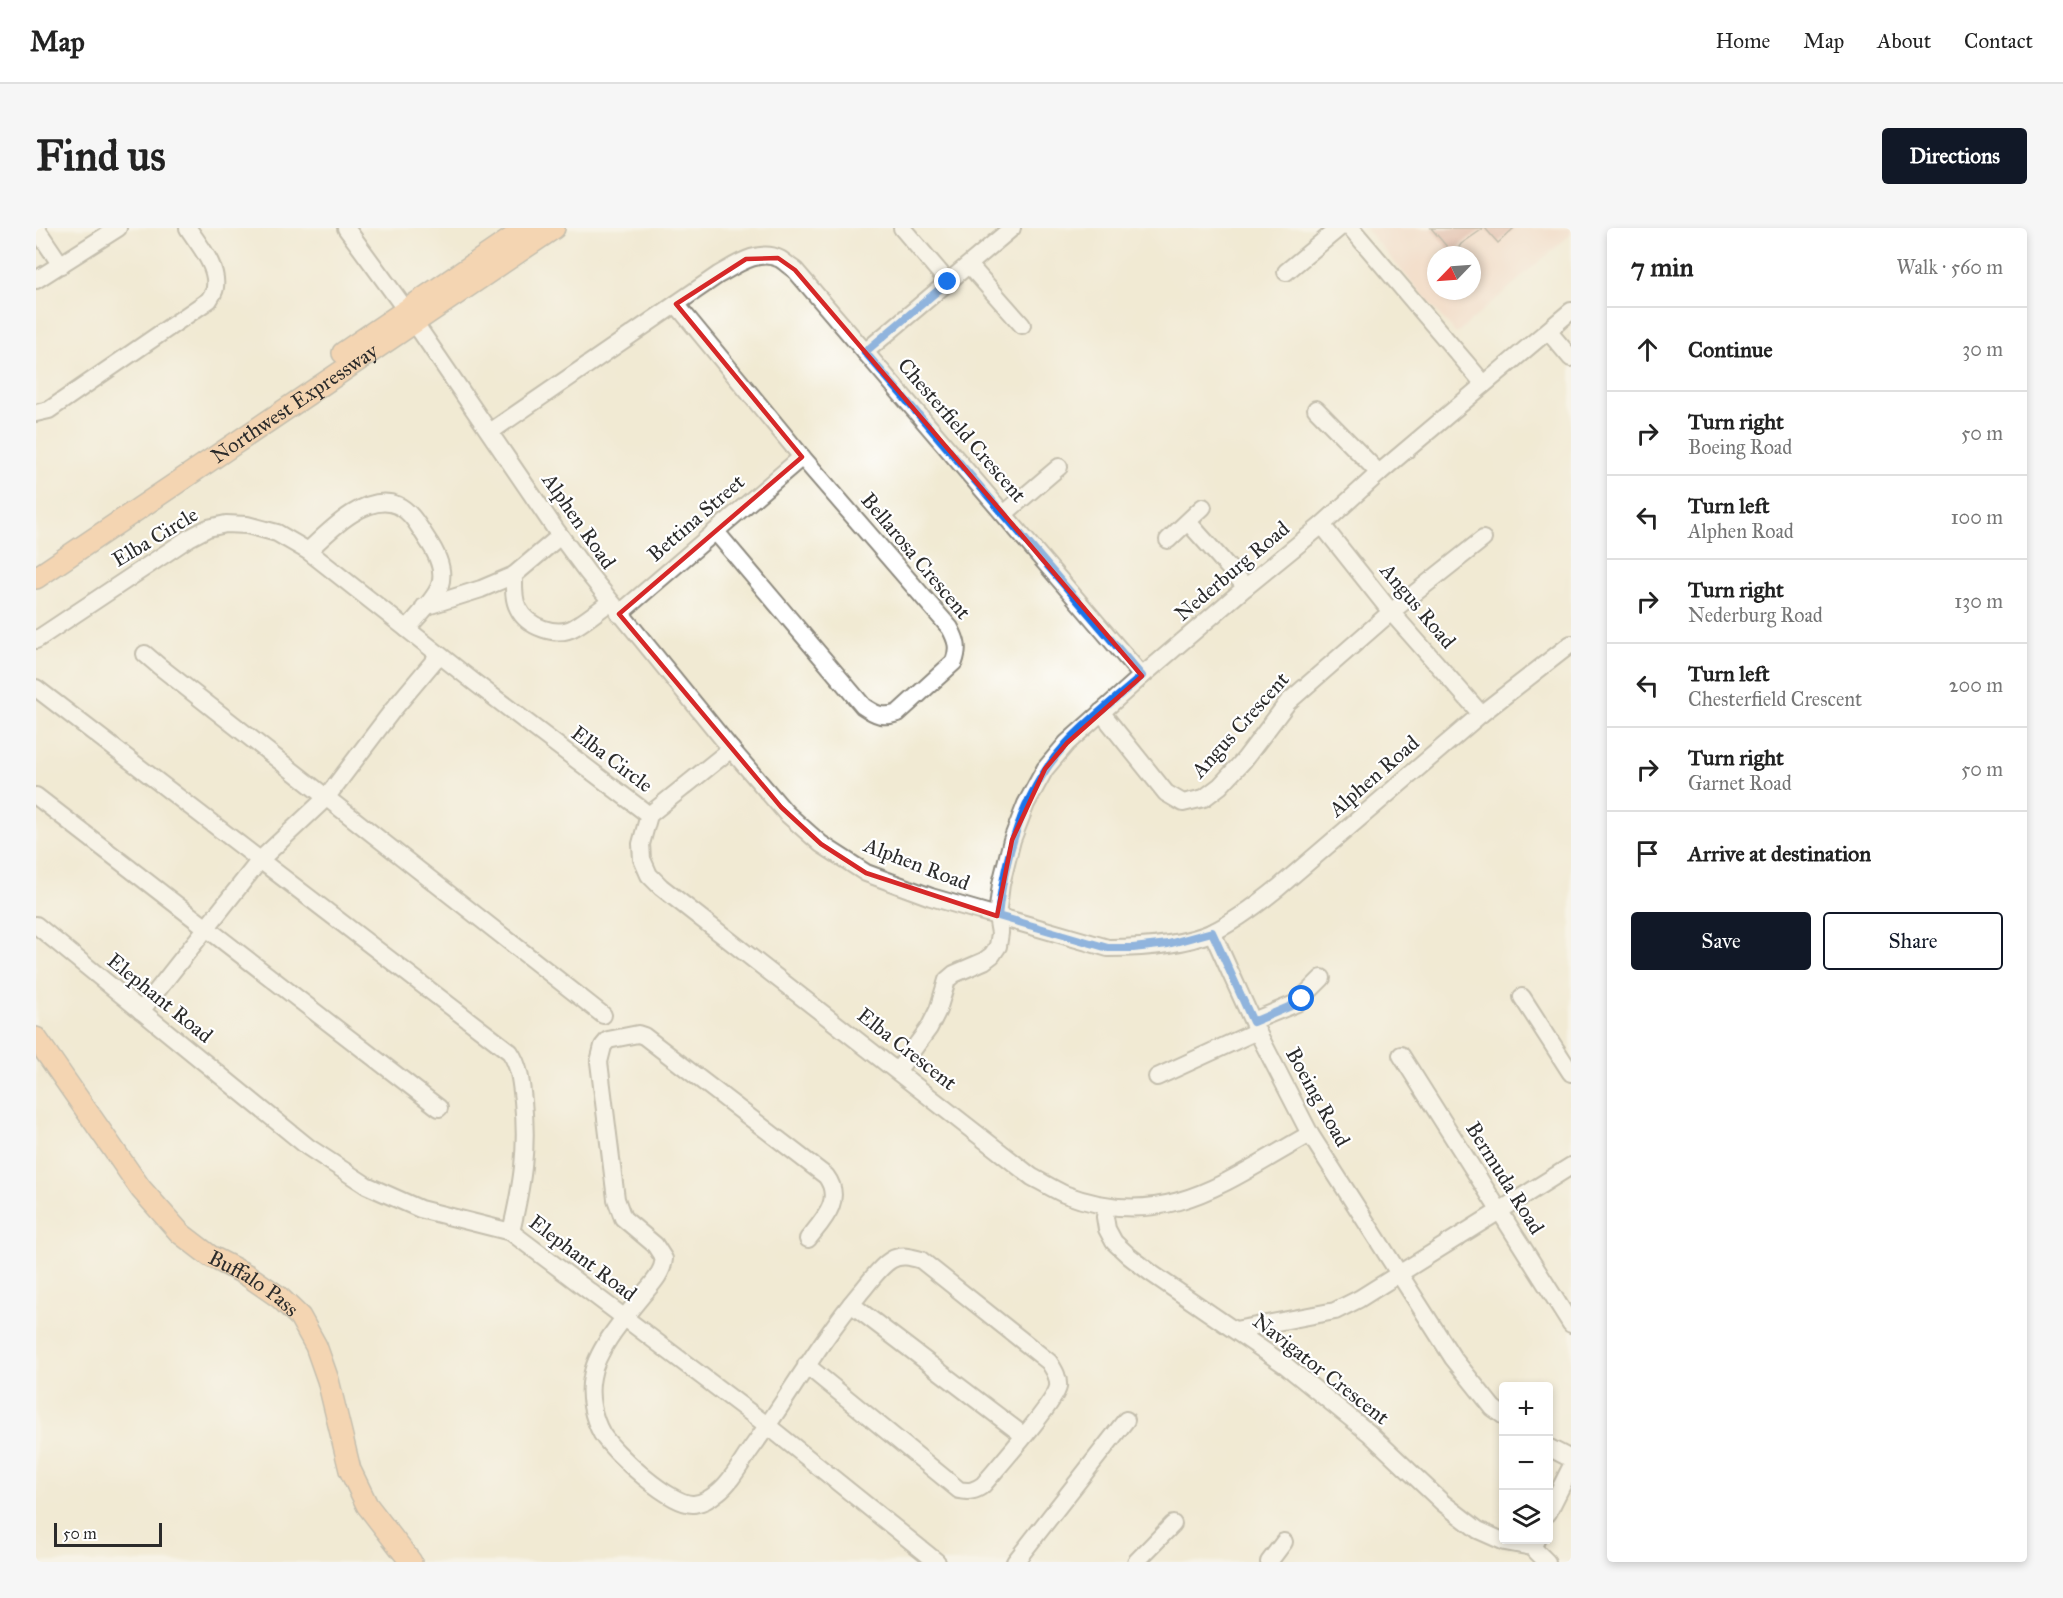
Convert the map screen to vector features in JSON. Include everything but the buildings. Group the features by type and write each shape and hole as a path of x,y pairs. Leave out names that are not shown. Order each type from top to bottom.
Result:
{"main road":[{"name":"Northwest Expressway","path":"36,578 411,317 527,228"},
{"name":"Northwest Expressway","path":"36,564 411,317 554,228"},
{"name":"Buffalo Pass","path":"36,1038 141,1190 180,1233 210,1256 247,1275 279,1297 300,1317 316,1346 328,1380 350,1470 367,1505 411,1562"}],"street":[{"path":"36,228 61,265"},
{"path":"36,280 118,228"},
{"path":"36,413 49,410 209,300 216,289 214,276 208,259 188,228"},
{"name":"Alphen Road","path":"346,228 411,317 560,536 615,608 731,749 795,821 821,844 866,873 931,897 1108,948 1168,944 1212,932 1249,910 1278,888 1481,714 1571,645"},
{"path":"902,228 948,282"},
{"path":"865,352 1012,228"},
{"path":"1286,272 1339,228"},
{"path":"1351,228 1484,384"},
{"name":"Chesterfield Crescent","path":"490,432 676,304 746,259 762,255 778,258 795,270 1142,676"},
{"path":"969,265 1022,326"},
{"name":"Bellarosa Crescent","path":"676,304 802,457 950,628 957,641 958,651 954,662 898,712 887,717 875,714 863,706 716,532"},
{"name":"Nederburg Road","path":"898,1070 929,1028 938,1010 947,980 954,974 984,961 998,946 1001,884 1010,851 1026,804 1046,769 1067,742 1571,310"},
{"path":"1548,331 1571,358"},
{"path":"1316,409 1379,473"},
{"name":"Bettina Street","path":"514,575 517,608 529,623 551,631 562,632 574,628 615,608 716,532 802,457"},
{"path":"1004,514 1059,467"},
{"path":"308,551 329,531 358,510 383,502 398,505 412,516 429,541 442,575 439,589 407,629"},
{"path":"1168,540 1203,507"},
{"path":"1188,522 1246,587"},
{"name":"Elba Circle","path":"36,640 189,538 208,528 226,524 247,525 277,533 308,551 439,655 649,815"},
{"name":"Angus Road","path":"1322,525 1391,612 1481,714"},
{"path":"424,607 481,589 514,575 560,536"},
{"name":"Angus Crescent","path":"1101,712 1166,793 1183,803 1204,798 1220,786 1244,760 1288,702 1391,612 1483,539"},
{"path":"145,654 603,1015"},
{"path":"141,1011 260,860 326,798 392,711 439,655"},
{"path":"36,688 510,1052 521,1077 526,1133 522,1184 511,1232"},
{"path":"649,815 731,749"},
{"path":"36,796 439,1108"},
{"name":"Elba Crescent","path":"649,815 641,844 642,859 649,875 661,887 1032,1176 1063,1194 1107,1206 1153,1207 1182,1201 1208,1191 1310,1134"},
{"name":"Elephant Road","path":"36,925 308,1147 366,1185 420,1209 511,1232 768,1426 937,1562"},
{"name":"Boeing Road","path":"1212,932 1255,1026 1310,1134 1453,1358 1499,1413"},
{"path":"1157,1077 1298,1003 1322,978"},
{"path":"1522,997 1571,1073"},
{"path":"806,1365 959,1490 969,1492 983,1485 1048,1405 1058,1389 1058,1376 1049,1362 921,1260 907,1256 891,1260 851,1304 806,1365 768,1426 721,1490 709,1500 693,1504 675,1499 651,1482 617,1452 603,1435 594,1417 591,1398 591,1377 598,1358 625,1317 661,1273 664,1259 655,1245 622,1218 616,1199 599,1062 603,1046 609,1040 638,1034 644,1036 826,1176 833,1191 832,1205 808,1239"},
{"name":"Bermuda Road","path":"1401,1054 1571,1324"},
{"path":"1235,1330 1335,1311 1399,1275 1571,1166"},
{"name":"Navigator Crescent","path":"1107,1206 1105,1217 1107,1229 1114,1242 1122,1249 1151,1273 1286,1365 1370,1433 1443,1503 1478,1530 1499,1539"},
{"path":"851,1304 1023,1435"},
{"path":"1015,1562 1126,1420"},
{"path":"1553,1450 1571,1459"},
{"path":"1553,1503 1571,1467"},
{"path":"1136,1562 1173,1524"},
{"path":"1269,1562 1284,1542"},
{"path":"1535,1544 1547,1562"}],"highlighted area":[{"path":"778,258 795,270 1142,676 1067,743 1045,769 1012,840 997,916 866,873 821,844 781,807 619,614 802,457 676,304 746,259"}],"shaded area":[{"path":"1365,228 1571,228 1571,234 1456,334"}],"route":[{"path":"948,282 865,352 1142,676 1067,742 1046,769 1026,804 1012,840 1001,884 998,916 1108,948 1168,944 1212,932 1253,1022 1298,1003 1302,999"}]}
